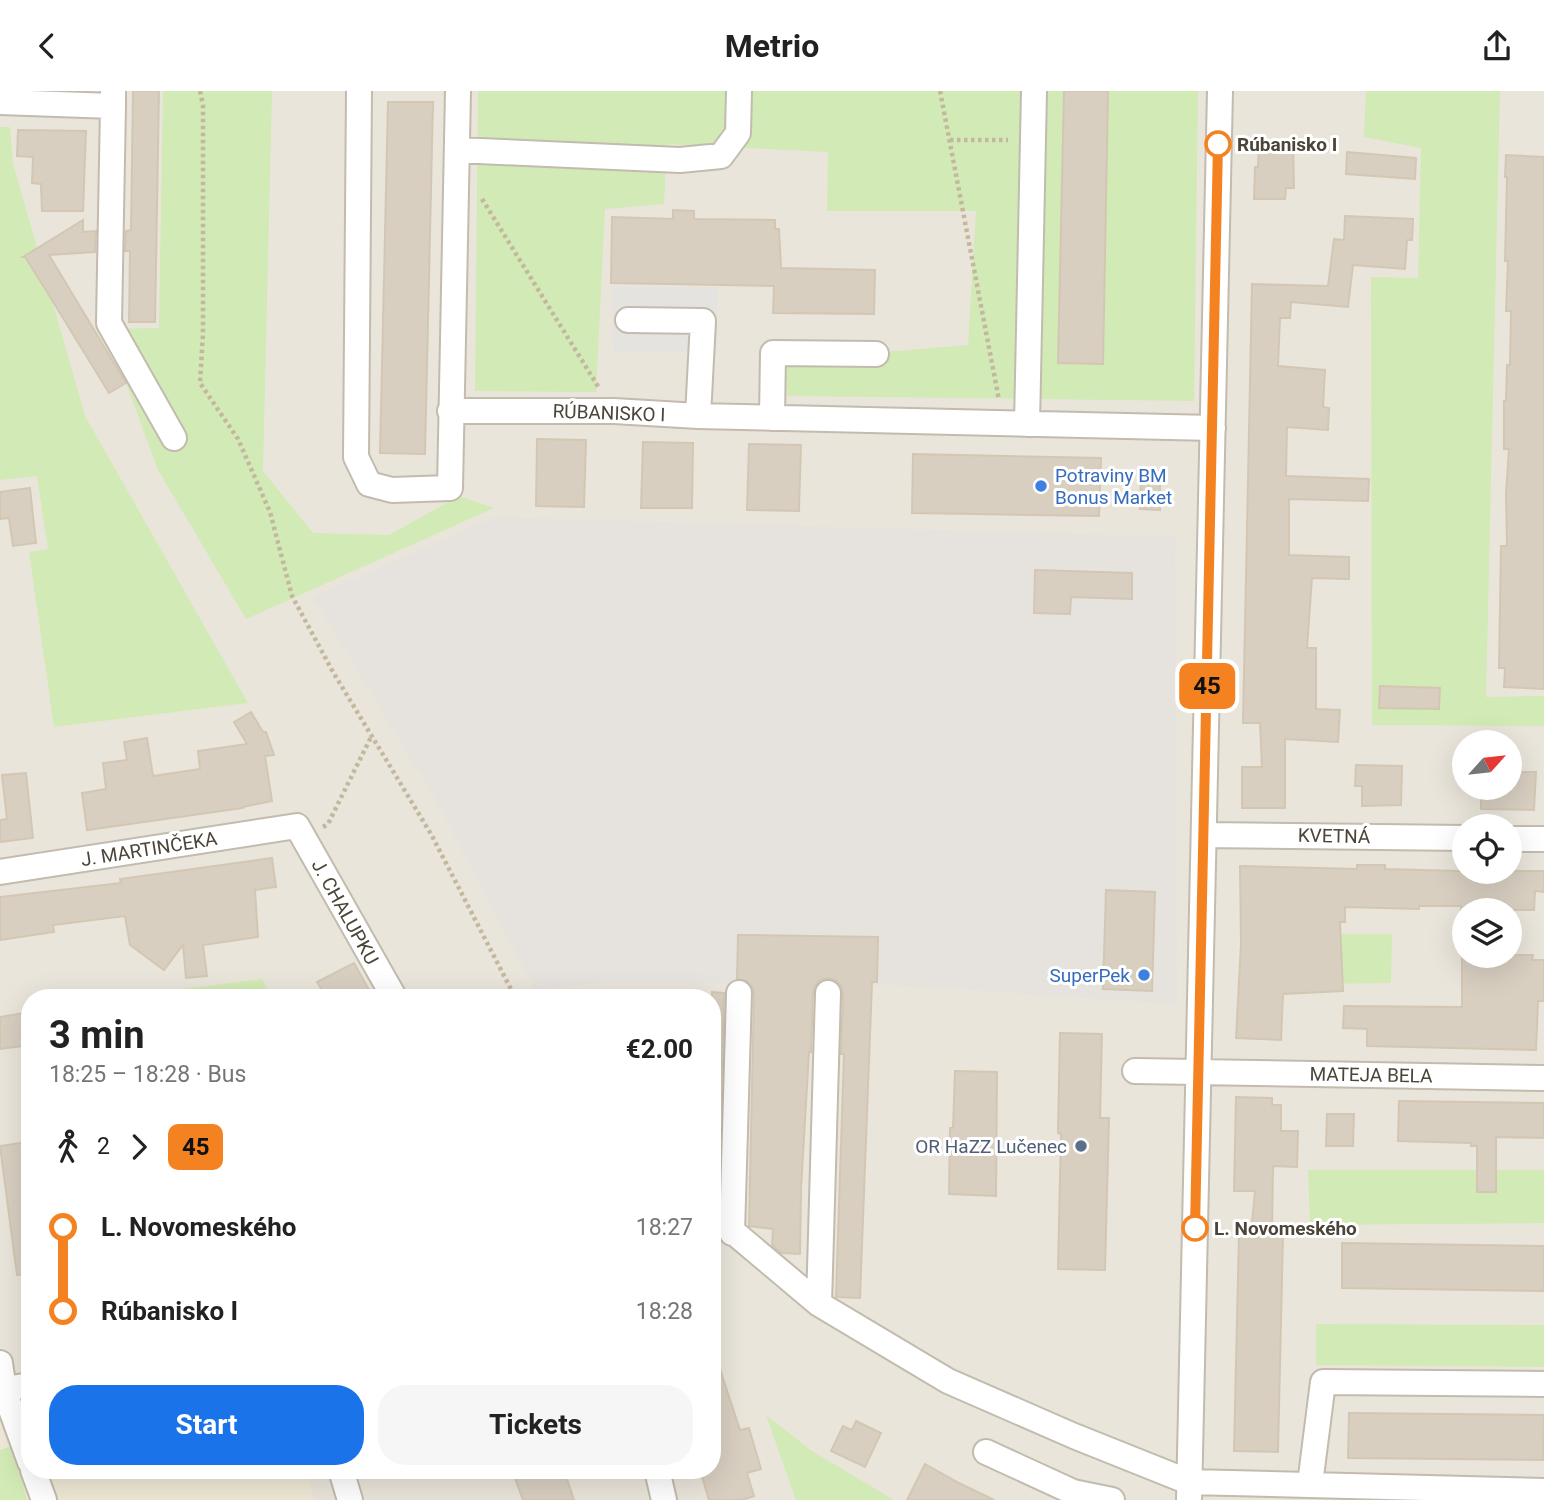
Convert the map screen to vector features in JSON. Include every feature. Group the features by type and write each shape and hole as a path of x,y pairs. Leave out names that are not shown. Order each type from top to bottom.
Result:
{"street":[{"path":"359,91 356,457 369,484 393,490 450,488 458,91"},
{"path":"457,151 680,160 720,156 738,133 739,91"},
{"path":"1016,424 1034,91"},
{"path":"1189,1491 1220,91"},
{"path":"0,102 113,99 109,323 174,438"},
{"path":"628,320 703,321 698,416"},
{"path":"772,418 773,353 876,354"},
{"name":"RÚBANISKO I","path":"450,411 614,411 698,416 1213,428"},
{"name":"J. MARTINČEKA","path":"0,872 301,833"},
{"name":"J. CHALUPKU","path":"301,833 389,989"},
{"name":"KVETNÁ","path":"1204,835 1452,838"},
{"path":"1522,839 1544,839"},
{"path":"733,1233 739,993"},
{"path":"819,1304 828,993"},
{"name":"MATEJA BELA","path":"1135,1071 1544,1078"},
{"path":"721,1222 819,1304 948,1381 1074,1436 1189,1491 1310,1485 1544,1491"},
{"path":"0,1363 2,1390 21,1439"},
{"path":"1310,1485 1323,1382 1544,1384"},
{"path":"2,1390 21,1387"},
{"path":"986,1452 1073,1492 1112,1500"},
{"path":"36,1479 44,1500"},
{"path":"344,1479 350,1500"},
{"path":"659,1479 664,1500"}],"path":[{"path":"200,91 203,334 200,383 238,439 270,512 292,596 332,672 431,834 511,989"},
{"path":"940,91 1016,424"},
{"path":"950,139 1033,140"},
{"path":"478,194 614,411"},
{"path":"301,833 328,824 371,737"}],"shaded area":[{"path":"0,91 1544,91 1544,1500 0,1500"},
{"path":"612,287 717,287 717,352 613,352"},
{"path":"495,517 1175,537 1177,1004 894,985 605,982 534,989 437,802 313,597"},
{"path":"21,1404 21,1479 308,1479 314,1500 0,1500 0,1407"}],"green space":[{"path":"163,91 272,91 263,471 313,533 389,535 459,496 494,508 246,619 158,470 106,329 159,328"},
{"path":"478,91 1198,91 1194,401 787,396 786,360 968,345 976,211 827,211 828,152 667,144 664,204 605,209 596,392 475,391"},
{"path":"1366,91 1500,91 1486,697 1544,696 1544,726 1372,725 1371,277 1418,278 1421,148 1364,137"},
{"path":"0,127 10,127 13,164 85,416 248,703 54,727 29,552 48,549 37,476 0,480"},
{"path":"1313,934 1392,934 1391,983 1314,984"},
{"path":"262,979 268,989 183,989"},
{"path":"1308,1170 1544,1170 1544,1223 1310,1225"},
{"path":"1316,1324 1544,1325 1544,1367 1316,1365"},
{"path":"766,1415 812,1451 894,1500 796,1500"},
{"path":"13,1446 27,1500 0,1500 0,1450"}],"building":[{"path":"133,91 159,91 155,322 129,322 130,251 125,251 126,231 131,230"},
{"path":"1064,91 1108,91 1103,364 1058,363"},
{"path":"388,102 433,102 425,454 380,453"},
{"path":"18,130 86,131 83,211 42,211 41,184 32,183 33,157 17,156"},
{"path":"1259,142 1293,143 1294,188 1286,188 1285,199 1254,199"},
{"path":"1347,152 1416,158 1415,179 1346,174"},
{"path":"1506,155 1544,157 1544,689 1504,687 1505,668 1499,668 1501,546 1507,546 1509,449 1504,449 1504,401 1507,365 1510,365 1511,311 1506,311"},
{"path":"673,210 694,211 694,219 775,220 775,229 779,229 781,268 875,270 874,314 773,313 774,286 611,283 612,217 673,219"},
{"path":"1345,216 1413,219 1412,240 1407,240 1405,269 1353,265 1348,307 1291,302 1290,318 1280,318 1278,366 1325,370 1323,407 1329,408 1328,430 1287,427 1286,476 1369,479 1368,501 1289,499 1289,555 1349,557 1349,579 1312,578 1307,648 1316,648 1316,709 1340,710 1338,742 1285,739 1285,808 1242,808 1242,767 1262,767 1260,723 1243,723 1252,284 1328,286 1334,239 1344,240"},
{"path":"83,220 83,232 96,231 95,252 49,255 126,383 109,393 23,257"},
{"path":"537,439 586,440 584,507 536,506"},
{"path":"643,442 693,443 692,508 641,508"},
{"path":"749,444 801,445 799,511 747,510"},
{"name":"Potraviny BM Bonus Market","path":"913,454 1101,458 1099,516 912,513"},
{"path":"1141,471 1160,471 1160,510 1140,509"},
{"path":"30,488 36,543 13,546 9,518 0,519 0,492"},
{"path":"1035,570 1132,573 1132,599 1071,597 1070,614 1034,613"},
{"path":"1380,686 1440,688 1439,709 1379,708"},
{"path":"251,712 263,732 266,732 274,755 265,756 272,801 243,808 87,830 82,793 106,789 103,763 127,760 124,742 147,738 153,776 200,769 198,751 247,744 234,722"},
{"path":"1356,765 1402,766 1401,805 1362,806 1362,786 1355,786"},
{"path":"1522,772 1536,772 1534,810 1481,809 1481,800 1522,800"},
{"path":"26,773 33,838 0,842 0,820 7,819 2,775"},
{"path":"272,858 276,887 255,890 258,937 203,945 207,976 186,978 183,945 164,970 130,945 125,916 53,925 54,932 0,940 0,897 121,883 120,879"},
{"path":"1357,865 1385,865 1385,869 1452,871 1452,884 1522,884 1522,871 1544,871 1544,892 1535,891 1534,910 1522,910 1522,898 1452,898 1452,906 1419,906 1419,909 1345,907 1345,922 1340,922 1343,991 1283,994 1281,1040 1236,1038 1241,944 1240,866 1357,869"},
{"path":"1106,890 1155,892 1152,991 1103,989"},
{"path":"738,935 878,937 877,982 872,982 860,1298 836,1297 844,1054 841,1054 843,993 841,985 835,980 820,980 813,993 801,1189 800,1254 781,1253 772,1245 773,1229 749,1226 754,993 747,981 737,979"},
{"path":"1522,955 1533,955 1532,960 1544,960 1544,1001 1538,1001 1536,1050 1367,1046 1367,1029 1343,1028 1344,1006 1462,1007 1462,968 1522,968"},
{"path":"354,963 369,989 321,989 317,982"},
{"path":"721,993 724,993 721,1103"},
{"path":"21,1014 21,1046 0,1049 0,1017"},
{"path":"1060,1033 1102,1034 1100,1118 1109,1118 1105,1270 1058,1269"},
{"path":"955,1071 997,1072 996,1196 949,1194 950,1128 953,1128"},
{"path":"1236,1097 1272,1098 1272,1105 1281,1105 1281,1131 1298,1131 1297,1167 1273,1166 1272,1234 1283,1234 1278,1452 1234,1451 1239,1233 1251,1233 1255,1191 1234,1191"},
{"path":"1399,1101 1544,1103 1544,1138 1496,1137 1496,1192 1477,1192 1477,1146 1471,1146 1471,1143 1398,1141"},
{"path":"1327,1114 1354,1114 1353,1146 1326,1146"},
{"path":"21,1143 21,1275 17,1275 0,1146"},
{"path":"1342,1243 1544,1246 1544,1291 1342,1288"},
{"path":"721,1372 740,1430 749,1428 761,1469 747,1473 754,1496 742,1500 709,1500 703,1479 721,1479"},
{"path":"1349,1413 1544,1415 1543,1460 1348,1458"},
{"path":"856,1421 881,1433 865,1467 831,1451 843,1426 852,1430"},
{"path":"925,1464 959,1483 994,1500 907,1500"},
{"path":"515,1479 567,1479 574,1500 523,1500"}],"bus line":[{"name":"45","path":"1195,1228 1218,144"}],"place":[{"name":"Rúbanisko I","path":"1218,144"},
{"name":"Potraviny BM Bonus Market","path":"1041,486"},
{"name":"SuperPek","path":"1144,975"},
{"name":"OR HaZZ Lučenec","path":"1081,1146"},
{"name":"L. Novomeského","path":"1195,1228"}]}
